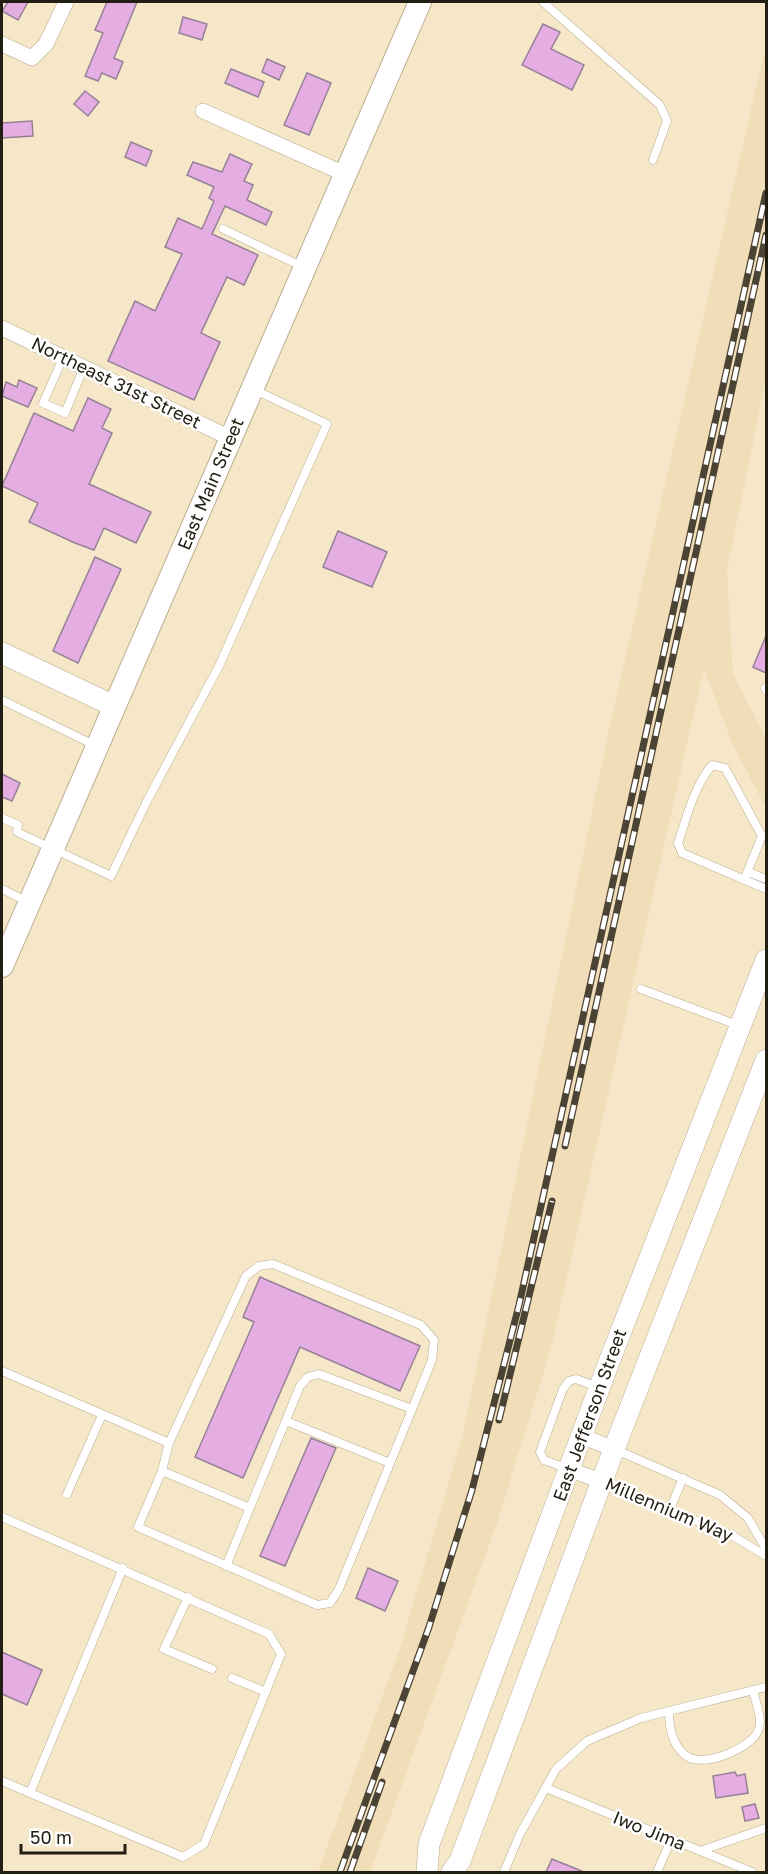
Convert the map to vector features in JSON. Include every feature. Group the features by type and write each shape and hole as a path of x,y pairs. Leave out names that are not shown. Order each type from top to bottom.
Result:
{"main road":[{"name":"East Main Street","path":"2,966 420,2"},
{"path":"2,655 114,705"},
{"name":"East Jefferson Street","path":"427,1872 429,1844 599,1387 766,960"},
{"name":"East Jefferson Street","path":"452,1872 460,1861 614,1449 766,1060"}],"street":[{"path":"2,44 32,58 46,44 66,2"},
{"path":"203,111 345,174"},
{"name":"Northeast 31st Street","path":"2,328 230,438"},
{"name":"Millennium Way","path":"581,1436 614,1449"},
{"name":"Millennium Way","path":"570,1470 602,1482"}],"lane":[{"path":"543,2 660,105 667,121 653,160"},
{"path":"223,229 305,267"},
{"path":"63,358 44,403 65,413 84,368"},
{"path":"2,818 18,825 16,832 111,876 147,801 219,666 327,423 252,388"},
{"path":"2,700 97,746"},
{"path":"746,876 762,836 725,768 712,765 700,778 678,843 682,853 746,876 766,879"},
{"path":"746,876 766,889"},
{"path":"2,889 29,903"},
{"path":"641,989 741,1027"},
{"path":"273,1264 421,1325 434,1340 432,1360 412,1409 339,1589 330,1603 317,1605 138,1527 162,1471 169,1443 246,1276 259,1266 273,1264"},
{"path":"2,1371 169,1443"},
{"path":"226,1566 300,1386 308,1377 319,1374 412,1409"},
{"path":"570,1470 544,1460 540,1456 541,1448 565,1384 576,1379 599,1387"},
{"path":"67,1494 102,1415"},
{"path":"286,1421 390,1462"},
{"name":"Millennium Way","path":"614,1449 720,1495 748,1518 766,1549"},
{"path":"162,1471 250,1508"},
{"path":"670,1509 683,1478"},
{"name":"Millennium Way","path":"602,1482 733,1536 766,1556"},
{"path":"2,1517 270,1634 281,1654 204,1844 183,1857 2,1781"},
{"path":"30,1793 123,1568"},
{"path":"188,1597 164,1649 212,1669"},
{"path":"232,1678 266,1692"},
{"path":"504,1872 520,1834 562,1760 587,1741 615,1727 766,1687"},
{"path":"753,1690 760,1722 766,1733"},
{"path":"669,1711 669,1725 676,1745 689,1757 705,1759 733,1752 758,1732 760,1722"},
{"name":"Iwo Jima","path":"546,1788 752,1872"},
{"path":"699,1851 766,1828"},
{"path":"657,1872 671,1840"}],"shaded area":[{"path":"766,44 766,379 727,570 733,674 766,738 766,808 731,741 704,668 551,1348 497,1523 370,1872 318,1872 401,1645 462,1438 611,720"}],"building":[{"path":"8,2 28,2 18,20 2,11"},
{"path":"107,2 137,2 114,58 123,62 116,79 102,73 98,81 85,76 103,33 95,30"},
{"path":"183,17 207,24 202,40 179,33"},
{"path":"543,24 560,32 551,49 584,65 572,90 522,65"},
{"path":"267,59 285,67 279,80 262,72"},
{"path":"231,69 264,82 258,97 225,83"},
{"path":"307,73 331,83 309,135 284,125"},
{"path":"85,91 99,102 88,116 74,104"},
{"path":"32,121 33,136 2,138 2,123"},
{"path":"131,142 152,151 146,166 125,157"},
{"path":"230,154 252,164 244,181 253,185 247,200 272,212 266,225 225,206 212,234 258,255 244,285 227,277 201,333 220,342 194,400 108,361 135,301 155,311 182,254 165,247 178,218 202,229 214,201 209,198 214,187 187,175 193,162 222,172"},
{"path":"19,380 37,388 28,407 2,396 6,382 17,387"},
{"path":"88,398 111,409 102,428 112,433 89,484 151,512 136,543 104,528 94,550 75,543 29,522 38,503 2,486 34,413 73,431"},
{"path":"338,531 387,552 372,587 323,567"},
{"path":"95,557 121,569 78,663 53,651"},
{"path":"766,636 766,673 753,667"},
{"path":"2,774 20,783 12,801 2,797"},
{"path":"260,1277 420,1346 400,1391 300,1347 243,1478 195,1457 254,1322 243,1317"},
{"path":"311,1438 336,1448 285,1566 260,1556"},
{"path":"368,1568 398,1581 385,1611 356,1598"},
{"path":"2,1652 42,1670 27,1705 2,1694"},
{"path":"735,1772 737,1776 745,1774 748,1793 716,1798 713,1776"},
{"path":"755,1804 759,1818 745,1821 742,1807"},
{"path":"552,1859 584,1872 546,1872"}],"railway":[{"path":"340,1872 429,1627 472,1490 519,1305 766,193"},
{"path":"565,1146 766,235"},
{"path":"499,1420 552,1201"},
{"path":"350,1872 382,1782"}]}
